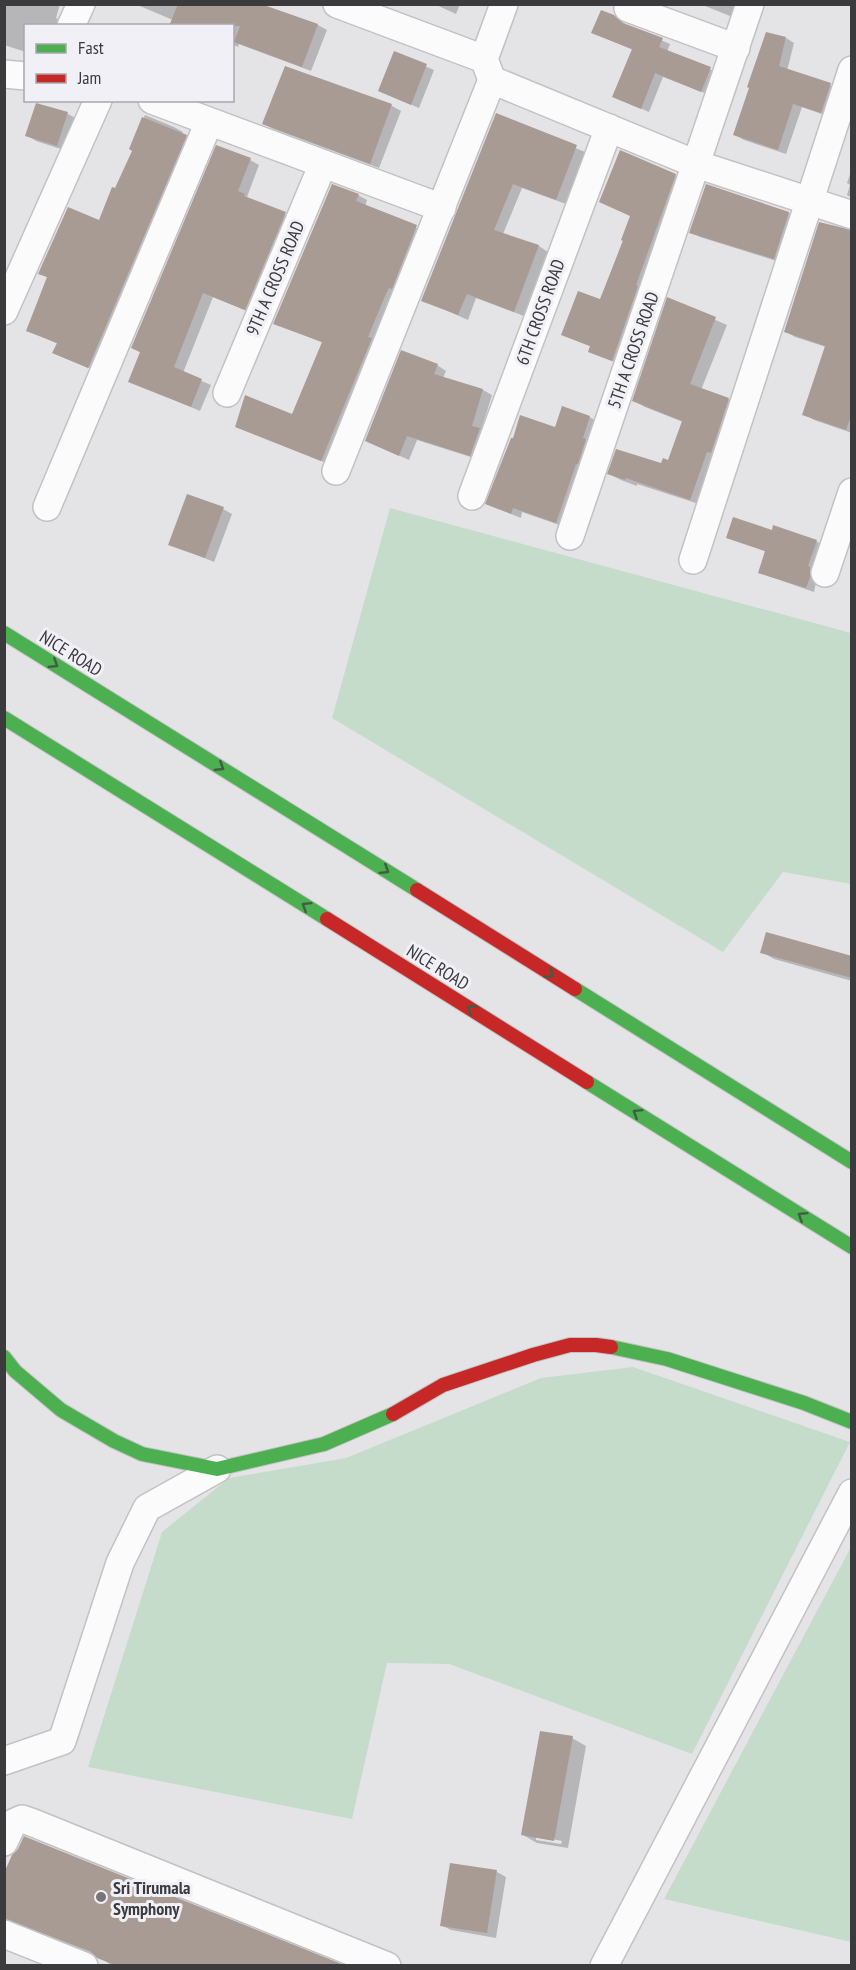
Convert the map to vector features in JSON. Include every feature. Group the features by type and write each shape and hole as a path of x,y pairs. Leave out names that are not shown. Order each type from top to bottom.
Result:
{"main road":[{"name":"NICE ROAD","path":"4,633 852,1162"},
{"name":"NICE ROAD","path":"4,718 852,1247"},
{"path":"4,1357 15,1371 61,1410 114,1441 142,1454 217,1469 324,1444 388,1417 443,1385 570,1345 596,1345 667,1359 804,1403 852,1422"}],"street":[{"path":"72,24 81,4"},
{"path":"337,4 488,69 609,128 696,164 852,215"},
{"path":"336,471 442,208 488,69 504,4"},
{"name":"5TH A CROSS ROAD","path":"570,536 750,4"},
{"path":"628,8 736,48"},
{"path":"693,561 852,70"},
{"path":"4,74 24,76"},
{"path":"4,311 97,102"},
{"path":"157,102 442,208"},
{"path":"47,507 209,122"},
{"name":"6TH CROSS ROAD","path":"472,496 609,128"},
{"name":"9TH A CROSS ROAD","path":"227,393 323,164"},
{"path":"825,573 852,492"},
{"path":"4,1761 62,1742 120,1563 147,1508 217,1469"},
{"path":"604,1965 852,1493"},
{"path":"4,1842 13,1823 22,1819 32,1822 387,1965"},
{"path":"4,1934 84,1965"}],"green space":[{"path":"390,508 851,633 851,884 783,872 723,952 332,718"},
{"path":"633,1367 850,1442 692,1754 449,1664 387,1663 352,1819 88,1767 162,1532 229,1478 346,1458 541,1378"},
{"path":"851,1547 851,1942 664,1899"}],"building":[{"path":"178,4 261,4 318,24 302,67 234,42 240,26 234,26 234,24 170,24"},
{"path":"601,10 614,15 623,23 663,38 659,47 711,67 701,92 655,73 641,109 612,97 632,49 591,33"},
{"path":"766,32 786,37 779,66 831,83 821,113 793,104 778,150 733,135"},
{"path":"394,51 427,64 411,105 378,91"},
{"path":"285,66 392,104 370,164 262,124"},
{"path":"36,103 68,112 57,146 25,136"},
{"path":"496,113 577,145 556,200 513,184 494,230 539,245 514,312 467,294 458,315 421,301"},
{"path":"142,117 187,135 88,368 52,353 57,343 26,331 47,277 38,274 68,207 99,220 112,187 115,188 132,151 129,149"},
{"path":"216,145 251,158 238,191 245,194 244,196 286,212 245,310 203,293 174,367 202,379 191,407 128,382 140,352 131,348"},
{"path":"620,150 676,174 636,285 638,286 612,361 588,352 590,346 561,335 578,291 600,299 623,241 621,240 630,216 599,202"},
{"path":"332,184 359,194 356,201 417,225 392,289 389,288 385,296 368,337 372,338 321,461 235,427 245,395 292,414 322,342 273,324"},
{"path":"706,184 789,212 774,259 689,233"},
{"path":"819,222 852,230 852,413 846,430 802,415 825,346 784,332"},
{"path":"667,297 716,317 690,384 729,398 711,453 707,452 690,500 626,478 625,480 607,474 616,449 661,463 663,458 668,460 682,421 632,401"},
{"path":"401,350 438,364 434,374 483,389 472,426 480,428 470,456 407,436 399,456 365,441"},
{"path":"562,406 590,416 583,438 586,439 556,523 513,508 511,514 485,504 511,438 513,438 520,415 555,427"},
{"path":"187,494 224,507 205,558 168,545"},
{"path":"733,517 772,530 773,525 817,540 808,566 810,577 806,588 758,573 765,551 726,538"},
{"path":"766,932 852,956 852,978 760,953"},
{"path":"540,1731 573,1736 554,1841 521,1835"},
{"name":"Sri Tirumala Symphony","path":"24,1836 344,1965 115,1965 97,1958 90,1951 4,1919 4,1873"},
{"path":"450,1863 497,1870 487,1933 440,1926"}],"traffic: fast":[{"path":"4,633 417,890"},
{"path":"4,718 327,919"},
{"path":"575,989 852,1162"},
{"path":"587,1082 852,1247"},
{"path":"611,1347 667,1359 804,1403 852,1422"},
{"path":"4,1357 15,1371 61,1410 114,1441 142,1454 217,1469 324,1444 393,1414"}],"traffic: jam":[{"path":"417,890 575,989"},
{"path":"327,919 587,1082"},
{"path":"393,1414 443,1385 533,1355 570,1345 611,1347"}],"place":[{"name":"Sri Tirumala Symphony","path":"101,1897"}]}
